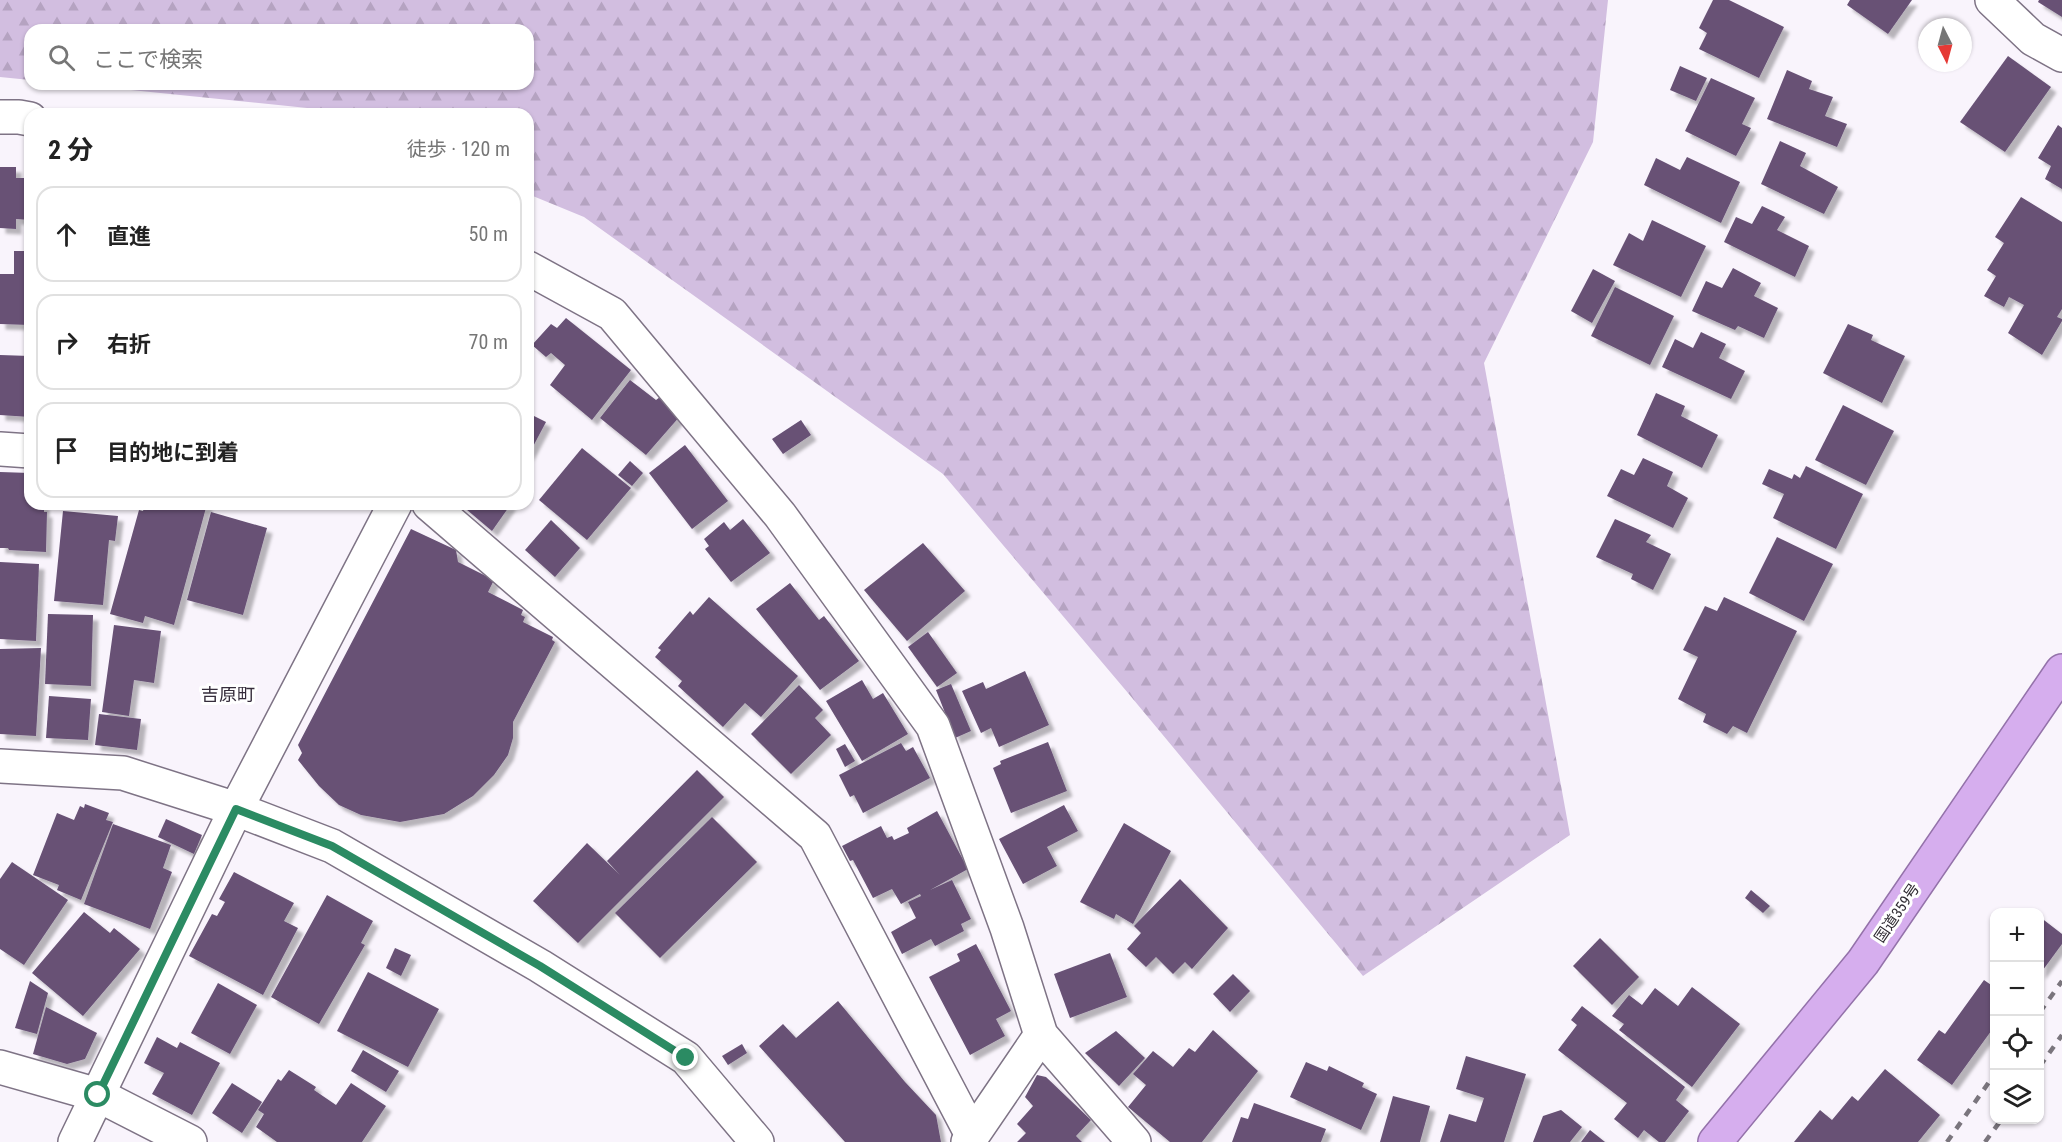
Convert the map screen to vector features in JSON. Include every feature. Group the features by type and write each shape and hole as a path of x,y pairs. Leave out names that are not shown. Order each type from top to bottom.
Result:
{"highway":[{"name":"国道359号","path":"1715,1142 1863,962 2062,671"}],"street":[{"path":"1992,0 2033,39 2062,55"},
{"path":"0,117 24,118"},
{"path":"534,271 612,314 780,515 933,726 1007,928 1041,1035 1134,1142"},
{"path":"0,448 24,450"},
{"path":"75,1142 236,809 392,510"},
{"path":"436,510 815,836 970,1139 1041,1035"},
{"path":"0,766 123,773 236,809 332,846 540,966 686,1058 757,1142"},
{"path":"0,1067 98,1095 189,1142"}],"green space":[{"path":"0,0 1608,0 1593,142 1484,363 1570,835 1363,976 943,474 584,217 534,196 534,108 307,108 131,90 534,90 534,24 24,24 24,79 0,77"}],"building":[{"path":"1713,0 1729,0 1784,27 1759,78 1699,49 1707,33 1699,28"},
{"path":"1850,0 1912,0 1888,34 1847,5"},
{"path":"2039,0 2062,0 2062,17 2038,2"},
{"path":"2008,56 2051,87 2005,152 1960,122"},
{"path":"1680,66 1707,78 1696,101 1670,90"},
{"path":"1787,70 1812,81 1809,89 1833,97 1825,116 1847,124 1837,147 1767,119"},
{"path":"1711,78 1755,98 1742,124 1751,128 1736,156 1685,131"},
{"path":"2058,125 2062,128 2062,189 2045,179 2051,166 2038,158"},
{"path":"1780,141 1806,153 1800,166 1838,187 1824,214 1761,184"},
{"path":"1687,157 1740,182 1721,223 1644,185 1656,158 1680,170"},
{"path":"0,167 16,167 16,178 24,178 24,220 16,219 16,229 0,228"},
{"path":"2021,197 2062,222 2062,309 2057,317 2062,321 2042,355 2008,333 2024,305 2009,297 2004,307 1984,296 1996,276 1987,270 2004,243 1995,237"},
{"path":"1762,206 1785,217 1777,230 1809,246 1795,277 1724,242 1736,217 1752,224"},
{"path":"1652,220 1706,246 1681,297 1613,265 1629,233 1643,241"},
{"path":"14,251 24,251 24,325 0,324 0,274 14,274"},
{"path":"1733,268 1761,283 1754,296 1778,308 1764,338 1738,326 1735,330 1692,311 1706,281 1722,288"},
{"path":"1593,269 1615,281 1592,323 1571,311"},
{"path":"1615,287 1674,316 1650,365 1591,336"},
{"path":"566,318 631,370 592,420 550,385 565,365 551,353 546,357 534,347 534,343 551,324 557,328"},
{"path":"1848,324 1873,335 1871,340 1905,356 1882,403 1823,373"},
{"path":"1701,332 1726,344 1719,358 1745,371 1731,399 1662,367 1675,339 1693,348"},
{"path":"0,355 24,356 24,417 0,415"},
{"path":"630,380 656,400 660,397 681,415 646,455 600,418"},
{"path":"1656,393 1685,406 1681,416 1718,435 1702,468 1637,435"},
{"path":"1843,405 1894,431 1866,485 1815,460"},
{"path":"534,416 546,422 534,445"},
{"path":"801,420 811,435 783,454 772,439"},
{"path":"685,445 728,501 692,529 649,473"},
{"path":"582,448 631,488 587,540 539,500"},
{"path":"1643,458 1673,472 1667,486 1688,498 1673,528 1607,496 1621,469 1634,475"},
{"path":"630,461 643,473 632,486 618,475"},
{"path":"1806,466 1863,494 1836,549 1773,518 1784,494 1762,484 1769,469 1792,479 1794,474 1800,478"},
{"path":"0,472 24,473 24,510 47,512 46,552 0,548"},
{"path":"139,510 205,510 174,625 145,616 143,623 110,614"},
{"path":"467,510 507,510 492,531"},
{"path":"63,511 118,516 115,541 109,540 103,605 54,601"},
{"path":"211,512 267,528 243,615 187,600"},
{"path":"743,519 770,553 731,582 705,549 709,546 704,539 724,522 730,530"},
{"path":"1615,519 1651,535 1646,542 1671,554 1653,590 1631,579 1633,574 1596,557"},
{"path":"551,520 580,548 555,577 525,550"},
{"path":"411,529 456,550 458,562 494,580 488,592 523,610 521,615 525,617 523,622 553,637 552,640 555,642 513,722 513,738 508,755 494,775 473,796 444,814 400,822 361,815 339,805 319,786 298,760 302,753 298,745"},
{"path":"1777,537 1833,564 1804,621 1749,593"},
{"path":"923,543 965,591 907,641 864,590"},
{"path":"0,562 39,564 36,641 0,639"},
{"path":"790,583 819,620 824,616 859,661 820,690 756,609"},
{"path":"709,597 798,676 761,717 745,703 723,727 678,686 682,681 655,657 661,650 658,648 690,611 693,615"},
{"path":"1724,597 1797,631 1747,733 1733,726 1727,734 1703,722 1706,714 1678,699 1698,657 1683,650 1705,606 1717,611"},
{"path":"48,614 93,615 91,686 45,684"},
{"path":"114,625 161,631 154,683 134,680 129,716 102,712"},
{"path":"928,632 957,673 937,687 908,647"},
{"path":"41,648 36,736 0,734 0,649"},
{"path":"1025,671 1049,725 999,747 991,728 981,733 962,691 983,682 986,689"},
{"path":"862,680 873,699 883,693 908,734 862,761 826,701"},
{"path":"951,684 971,731 955,738 936,690"},
{"path":"799,685 823,710 815,718 831,735 791,774 751,734"},
{"path":"49,696 91,699 88,740 46,738"},
{"path":"99,714 141,719 137,750 95,745"},
{"path":"1048,742 1067,791 1011,813 993,768 1001,764 1000,761"},
{"path":"901,743 906,751 913,747 930,778 863,813 854,795 850,797 839,775"},
{"path":"845,744 855,761 845,767 836,749"},
{"path":"697,770 724,797 578,943 533,901 587,843 620,875 607,861"},
{"path":"85,804 109,813 106,820 113,822 81,900 57,890 59,885 33,875 57,813 74,820 80,806 84,808"},
{"path":"1064,805 1078,831 1047,847 1057,866 1023,884 999,839"},
{"path":"937,811 968,869 930,890 952,880 971,919 961,924 964,931 935,946 931,939 902,954 891,932 916,918 908,902 921,896 920,894 901,904 892,889 873,898 853,860 850,861 842,846 881,826 887,838 892,836 894,840 909,833 907,828"},
{"path":"712,817 757,862 660,958 615,913"},
{"path":"166,819 202,835 194,854 158,837"},
{"path":"1124,823 1171,851 1133,924 1116,914 1114,919 1080,902"},
{"path":"113,824 171,845 163,868 172,872 150,929 84,904"},
{"path":"12,862 68,900 24,965 0,949 0,879"},
{"path":"234,872 294,903 284,921 298,928 263,995 189,956 212,914 217,916 225,902 219,899"},
{"path":"1180,879 1228,928 1192,969 1185,962 1173,974 1156,957 1146,967 1127,949 1141,933 1134,926"},
{"path":"1751,890 1770,906 1763,913 1745,898"},
{"path":"327,895 373,921 361,943 365,945 319,1024 271,997"},
{"path":"84,912 110,933 114,928 140,949 83,1016 32,973"},
{"path":"2044,920 2062,934 2062,944 2044,969"},
{"path":"1600,938 1639,977 1612,1005 1573,966"},
{"path":"976,944 1011,1011 996,1019 1005,1036 970,1055 929,977 960,961 957,954"},
{"path":"395,948 411,955 401,976 386,968"},
{"path":"1110,953 1127,997 1070,1018 1054,974"},
{"path":"368,972 439,1009 408,1067 337,1031"},
{"path":"1233,974 1250,991 1230,1012 1213,994"},
{"path":"1984,980 1990,984 1990,1033 1952,1085 1917,1060 1939,1030 1945,1034"},
{"path":"30,981 48,993 37,1034 15,1028"},
{"path":"218,983 257,1005 230,1054 191,1033"},
{"path":"1692,987 1740,1024 1692,1087 1619,1030 1624,1024 1612,1016 1629,995 1642,1005 1655,988 1678,1006"},
{"path":"838,1001 905,1082 936,1115 941,1142 845,1142 759,1046 783,1024 796,1038"},
{"path":"1582,1006 1685,1087 1676,1100 1689,1111 1665,1142 1659,1142 1644,1130 1638,1138 1614,1119 1627,1103 1558,1050 1577,1025 1571,1020"},
{"path":"46,1007 97,1033 85,1059 67,1064 33,1054"},
{"path":"1213,1030 1258,1071 1202,1142 1170,1142 1128,1107 1146,1085 1133,1074 1153,1051 1173,1067 1189,1048 1195,1052"},
{"path":"1116,1031 1145,1058 1119,1086 1085,1053"},
{"path":"157,1037 177,1048 180,1042 220,1063 192,1115 152,1094 164,1073 144,1063"},
{"path":"742,1044 747,1053 728,1065 722,1056"},
{"path":"363,1050 399,1071 386,1092 351,1071"},
{"path":"1466,1056 1526,1074 1504,1142 1440,1142 1449,1114 1476,1122 1484,1098 1456,1089"},
{"path":"1306,1062 1327,1071 1329,1066 1364,1083 1362,1087 1377,1094 1361,1130 1290,1097"},
{"path":"1885,1069 1940,1115 1918,1142 1794,1142 1820,1110 1832,1120 1852,1096 1858,1101"},
{"path":"289,1070 316,1087 314,1090 336,1105 351,1083 386,1106 362,1142 277,1142 256,1127 264,1114 258,1110 278,1079 281,1081"},
{"path":"1037,1075 1046,1077 1091,1120 1076,1136 1082,1142 1017,1142 1026,1133 1017,1124 1033,1106 1025,1097"},
{"path":"232,1083 262,1102 242,1133 212,1113"},
{"path":"1393,1096 1430,1106 1420,1142 1380,1142"},
{"path":"1254,1103 1326,1129 1321,1142 1232,1142 1241,1117 1248,1119"},
{"path":"1561,1110 1582,1127 1570,1142 1533,1142 1543,1116"},
{"path":"1590,1130 1605,1142 1581,1142"}],"railway":[{"path":"2044,1006 2062,981"},
{"path":"2044,1060 2062,1035"},
{"path":"1947,1142 1990,1081"},
{"path":"1985,1142 1998,1124"}],"district":[{"name":"吉原町","path":"228,695"}],"route":[{"path":"98,1095 236,809 332,846 540,966 686,1058"}]}
